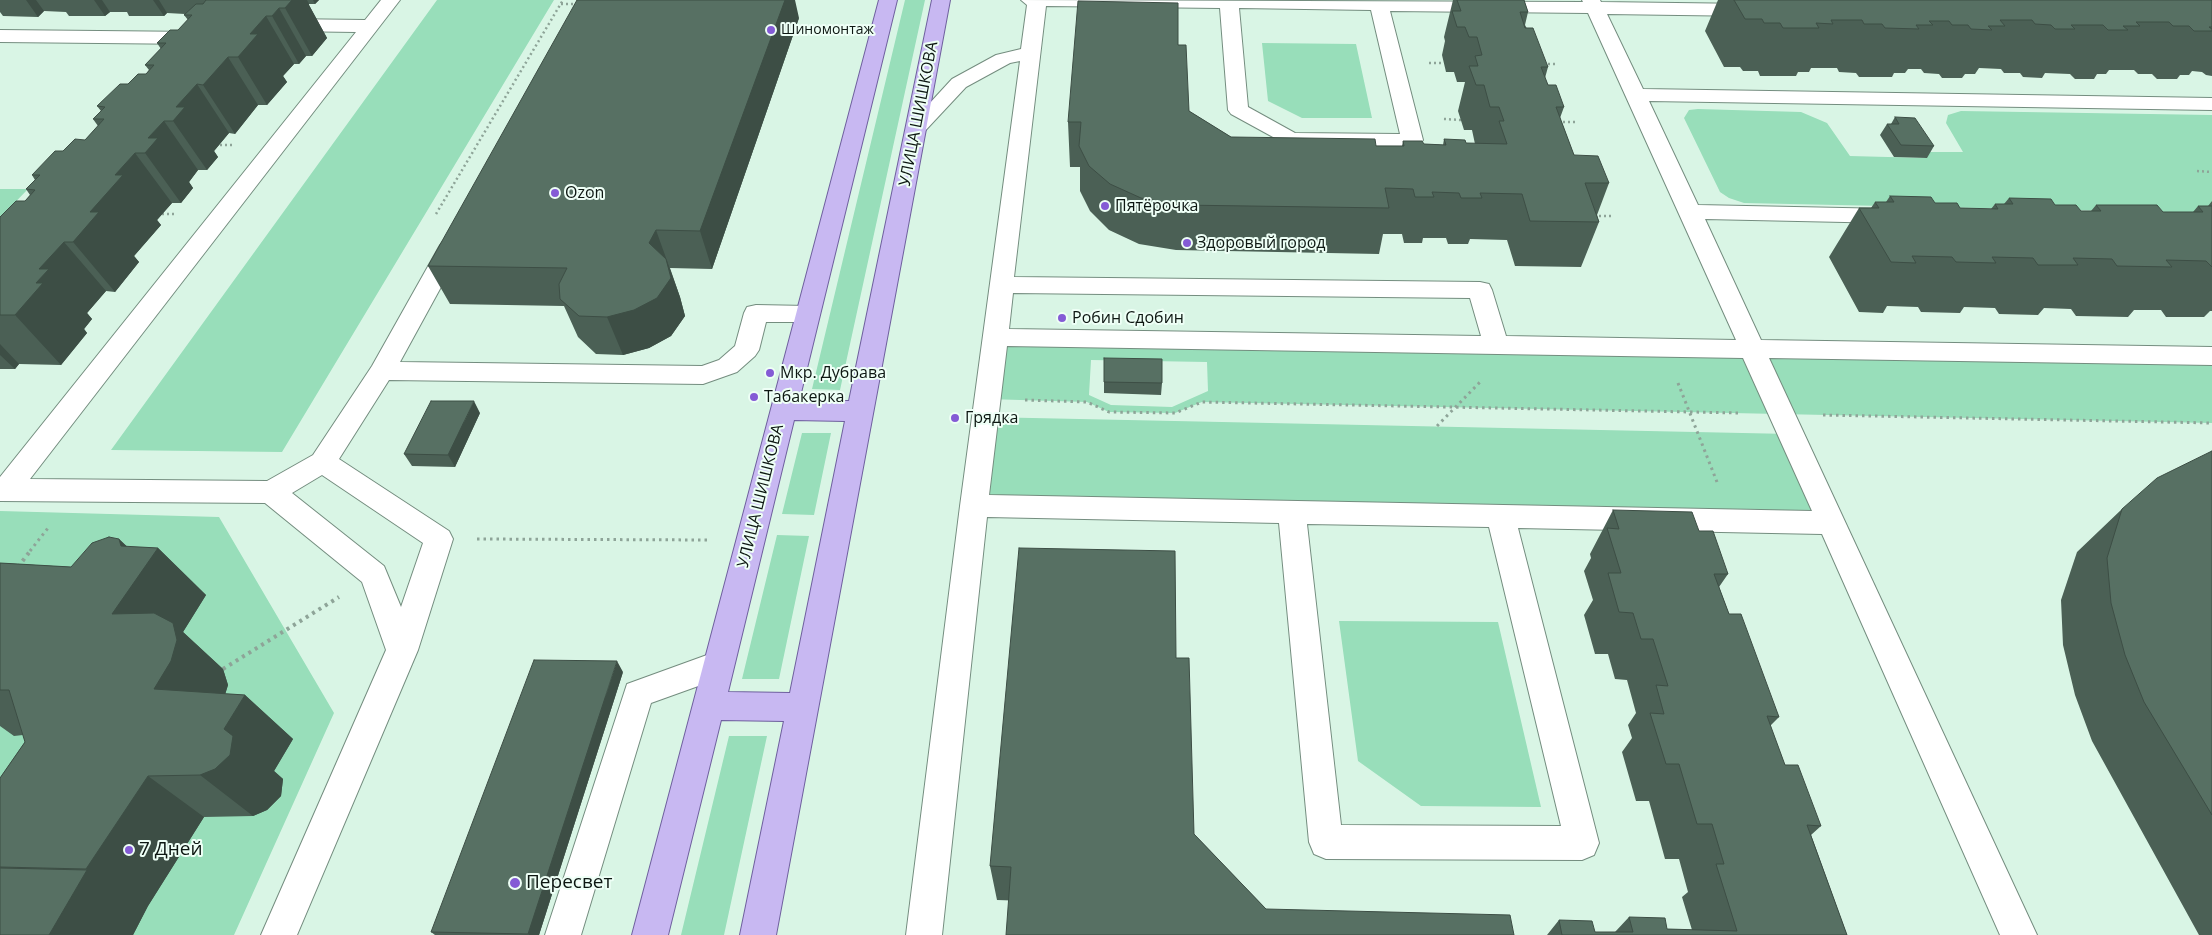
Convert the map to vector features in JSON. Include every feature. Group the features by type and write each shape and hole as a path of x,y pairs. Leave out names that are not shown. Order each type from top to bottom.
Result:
{"main road":[{"name":"УЛИЦА ШИШКОВА","path":"650,935 888,0"},
{"name":"УЛИЦА ШИШКОВА","path":"758,935 942,0"},
{"path":"783,410 861,411"},
{"path":"708,706 803,707"}],"lane":[{"path":"3,490 391,0"},
{"path":"924,935 974,506 1031,52 1035,0 1379,5 1593,4 1770,10"},
{"path":"1229,3 1238,110 1291,140 1412,140 1379,5"},
{"path":"1593,4 1690,212 2019,935"},
{"path":"285,25 371,26"},
{"path":"0,36 196,39 212,34"},
{"path":"916,129 959,83 1002,59 1031,52"},
{"path":"1635,95 2212,104"},
{"path":"1690,212 1913,216"},
{"path":"3,490 271,492 323,462 382,371 461,229"},
{"path":"1002,285 1480,290 1496,345"},
{"path":"382,371 703,375 728,366 746,350 756,313 808,314"},
{"path":"995,337 2212,356"},
{"path":"279,935 402,650 438,539 323,462"},
{"path":"271,492 374,575 402,650"},
{"path":"974,506 1831,523"},
{"path":"1292,513 1326,842 1582,843 1501,517"},
{"path":"563,935 638,694 718,665"}],"path":[{"path":"561,4 579,4"},
{"path":"1538,64 1556,64"},
{"path":"1549,122 1578,122"},
{"path":"2197,171 2212,172"},
{"path":"1586,215 1614,216"},
{"path":"1664,348 1732,521"},
{"path":"987,399 1087,402 1109,412 1175,413 1202,402 2212,423"},
{"path":"18,569 76,490"},
{"path":"471,539 714,540"},
{"path":"223,669 374,575"}],"green space":[{"path":"437,0 554,0 282,452 111,450"},
{"path":"905,0 925,0 840,390 812,389"},
{"path":"1262,43 1356,44 1372,118 1302,118 1268,101"},
{"path":"1689,110 1801,112 1827,123 1850,156 1926,158 1923,152 1963,152 1946,123 1948,115 1961,111 2212,115 2212,213 1744,203 1729,198 1720,192 1684,118"},
{"path":"0,189 28,189 0,218"},
{"path":"995,337 2212,356 2212,423 1202,402 1175,413 1109,412 1087,402 987,399","holes":["1091,360 1207,362 1208,391 1172,407 1111,405 1089,395"]},
{"path":"985,417 1790,434 1831,523 974,506"},
{"path":"802,433 831,433 814,515 782,514"},
{"path":"0,511 219,517 334,713 234,935 0,935"},
{"path":"777,535 809,536 779,679 742,679"},
{"path":"1339,621 1498,622 1541,807 1421,806 1358,761"},
{"path":"729,736 767,736 724,935 681,935"}],"building":[{"path":"206,0 292,0 285,8 279,8 272,16 266,16 250,34 258,34 238,57 228,57 203,85 197,84 176,107 185,107 173,121 164,121 148,138 158,138 145,153 135,153 115,175 123,175 90,212 99,212 73,242 64,242 39,269 49,269 36,283 43,283 15,315 0,315 0,217 16,201 25,201 35,190 26,189 40,175 32,175 55,151 63,151 75,139 85,140 104,119 93,119 105,107 97,106 120,84 128,84 138,74 146,74 154,65 145,65 166,43 157,43 170,30 178,30 192,15 184,15 196,4 203,4"},
{"path":"577,0 785,0 700,231 656,230 649,243 666,259 671,278 657,298 634,310 607,317 579,316 560,299 559,284 567,268 428,266"},
{"path":"1457,0 1524,0 1528,12 1520,12 1525,28 1533,28 1548,67 1541,67 1548,85 1556,85 1564,107 1556,107 1574,155 1598,156 1609,183 1585,183 1599,222 1530,221 1522,194 1480,193 1482,198 1461,198 1459,193 1432,192 1434,197 1415,197 1413,189 1385,188 1389,208 1179,205 1141,198 1110,184 1089,166 1079,146 1081,122 1068,122 1078,1 1178,3 1178,45 1186,45 1189,111 1231,137 1375,139 1376,146 1404,146 1403,141 1422,141 1424,144 1446,145 1444,139 1465,140 1466,143 1507,144 1499,121 1504,121 1499,107 1490,107 1484,85 1476,85 1469,66 1478,66 1475,56 1482,55 1477,37 1469,37 1465,27 1457,27 1452,11 1461,11"},
{"path":"1734,0 2212,0 2212,27 2209,27 2212,31 2194,31 2189,26 2173,26 2169,22 2136,22 2140,26 2123,26 2128,30 2108,30 2103,25 2071,25 2075,29 2055,29 2051,25 2035,24 2032,20 2000,20 2005,26 1988,26 1992,30 1971,29 1968,25 1952,25 1949,21 1929,21 1933,25 1916,25 1919,29 1885,28 1882,24 1864,24 1862,20 1831,20 1833,24 1816,23 1819,28 1783,28 1780,23 1764,23 1762,19 1745,19"},
{"path":"1895,117 1915,118 1934,146 1901,145 1887,124 1899,124"},
{"path":"1890,196 1931,197 1935,203 1957,203 1960,208 1998,209 1995,204 2013,204 2009,198 2051,199 2055,205 2076,205 2081,211 2101,211 2096,205 2157,205 2163,212 2203,212 2198,206 2212,206 2212,267 2206,261 2166,260 2172,267 2117,266 2112,259 2073,258 2078,265 2038,265 2033,258 1992,257 1996,263 1956,262 1952,257 1912,256 1916,263 1891,262 1859,208 1879,208 1875,202 1894,202"},
{"path":"1104,358 1162,359 1162,383 1104,382"},
{"path":"431,401 474,401 448,455 404,454"},
{"path":"2212,451 2212,815 2144,702 2125,655 2111,603 2107,558 2122,509 2157,478"},
{"path":"1613,510 1692,512 1699,531 1713,531 1728,574 1714,574 1729,614 1741,614 1779,717 1767,716 1785,765 1798,765 1821,826 1807,825 1847,935 1562,935 1559,920 1592,921 1595,932 1633,932 1629,917 1665,918 1667,929 1737,931 1716,864 1724,864 1712,824 1697,824 1679,764 1666,764 1650,713 1664,714 1656,685 1668,686 1653,639 1641,639 1633,613 1619,612 1608,573 1621,573 1607,528 1619,529"},
{"path":"109,537 119,539 121,546 158,548 112,614 154,613 173,623 177,640 171,661 154,689 245,695 224,729 233,736 230,755 215,769 200,775 148,776 86,869 0,867 0,778 25,742 9,690 0,690 0,563 71,567 92,543"},
{"path":"1019,548 1175,551 1176,658 1189,658 1194,834 1266,909 1510,915 1514,935 1006,935 1011,867 990,866"},
{"path":"534,660 617,661 528,934 431,932"},
{"path":"0,868 87,870 49,935 0,935"}],"place":[{"name":"Шиномонтаж","path":"771,30"},
{"name":"Ozon","path":"555,193"},
{"name":"Пятёрочка","path":"1105,206"},
{"name":"Здоровый город","path":"1187,243"},
{"name":"Робин Сдобин","path":"1062,318"},
{"name":"Мкр. Дубрава","path":"770,373"},
{"name":"Табакерка","path":"754,397"},
{"name":"Грядка","path":"955,418"},
{"name":"7 Дней","path":"129,850"},
{"name":"Пересвет","path":"515,883"}]}
